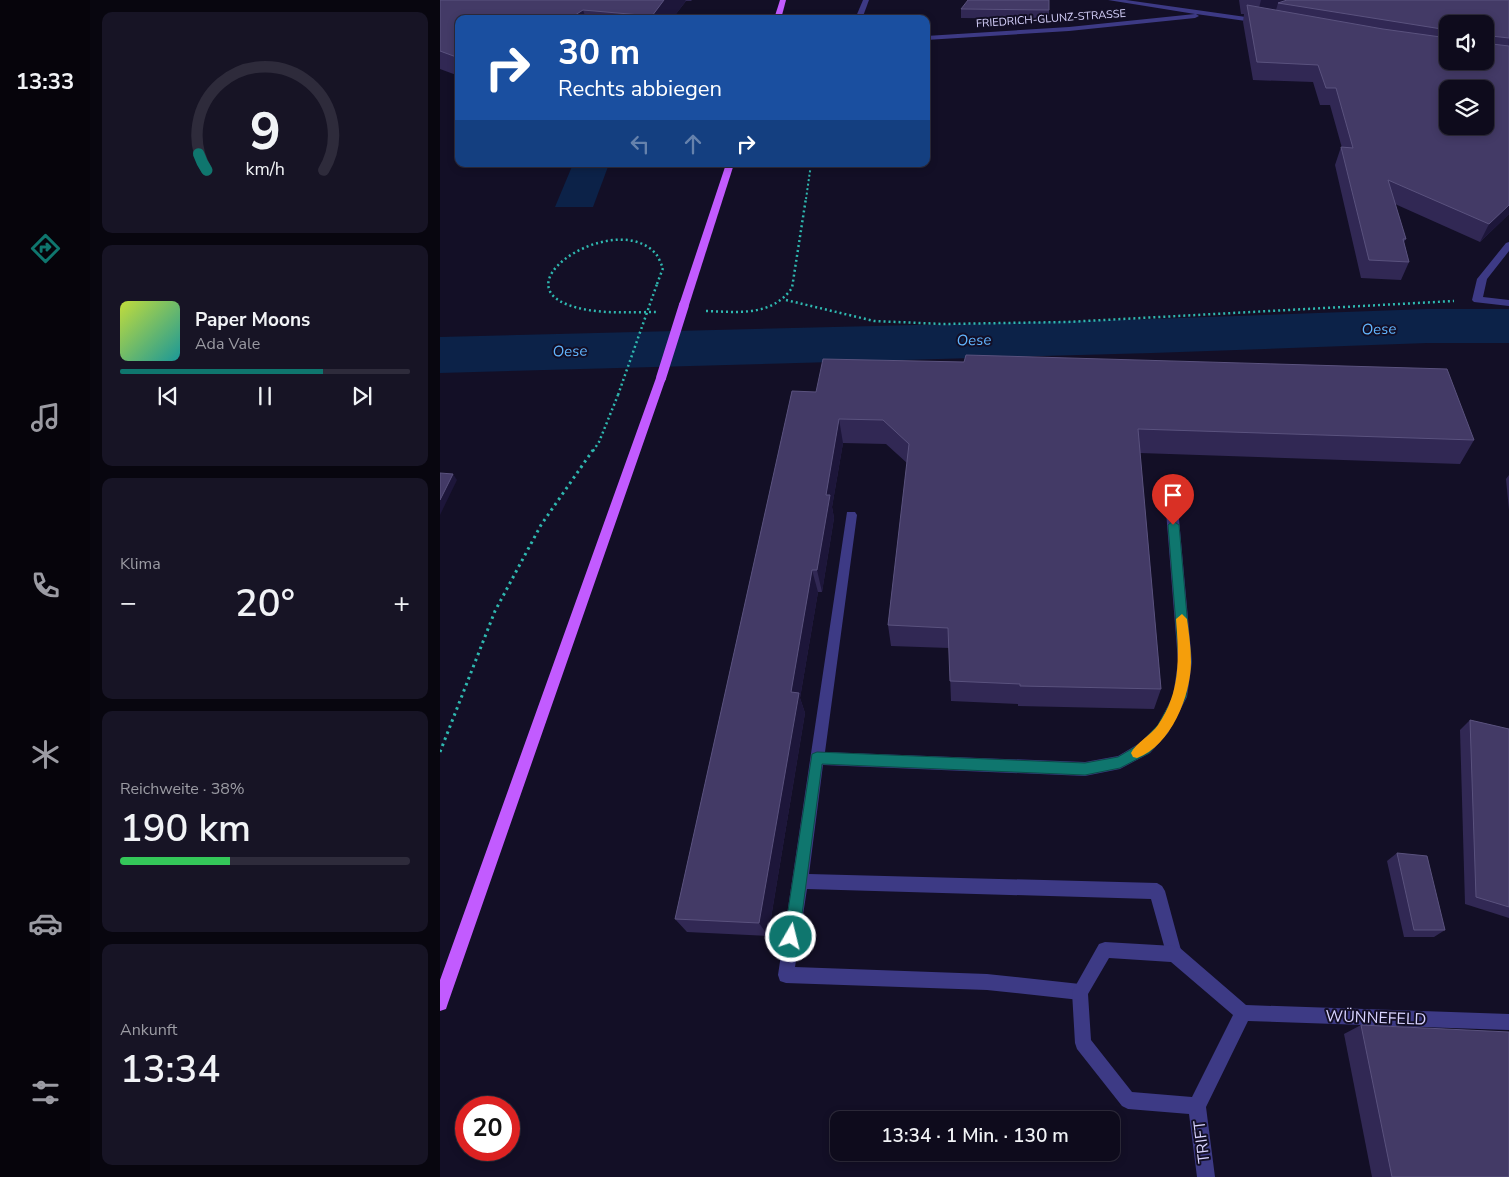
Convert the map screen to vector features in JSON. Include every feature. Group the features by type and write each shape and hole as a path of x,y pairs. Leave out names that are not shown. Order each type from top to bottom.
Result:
{"main road":[{"path":"778,15 783,0"},
{"path":"440,1003 661,378 729,167"}],"street":[{"path":"860,15 866,0"},
{"path":"1112,0 1208,14 1260,19 1272,23"},
{"name":"FRIEDRICH-GLUNZ-STRASSE","path":"930,38 1069,29 1208,14"},
{"path":"1509,245 1482,279 1477,300 1509,303"},
{"path":"817,758 1085,769 1120,762 1145,748 1163,729 1180,697 1185,662 1170,486"},
{"path":"851,515 786,974 987,982 1080,992"},
{"path":"800,881 1157,891 1174,954 1244,1013 1197,1106 1128,1100 1083,1043 1080,992 1106,950 1174,954"},
{"name":"WÜNNEFELD","path":"1244,1013 1509,1022"},
{"name":"TRIFT","path":"1197,1106 1206,1177"}],"path":[{"path":"699,312 748,311 772,308 786,300 792,288 811,167"},
{"path":"440,752 494,611 542,525 599,442 618,395 658,284 664,268 658,255 642,245 625,241 603,242 572,254 555,268 550,275 550,289 558,299 579,307 621,312 660,312"},
{"path":"786,300 874,320 943,324 1067,322 1477,300"}],"water":[{"path":"572,167 608,167 593,207 555,207"}],"building":[{"path":"440,0 664,0 653,15 583,10 575,15 455,15 455,57 440,51"},
{"path":"968,0 1049,0 1049,10 961,9"},
{"path":"1287,0 1509,0 1509,38 1494,36 1494,15 1439,15 1439,29 1278,3"},
{"path":"1247,5 1439,37 1439,70 1494,70 1494,44 1509,46 1509,205 1489,224 1388,180 1406,239 1403,239 1409,262 1369,260 1341,147 1353,148 1336,88 1326,88 1318,65 1257,62"},
{"path":"966,355 1447,369 1474,440 1138,429 1161,689 1020,686 1020,684 950,681 948,628 888,625 909,444 883,420 839,419 826,495 830,495 817,570 812,570 791,692 799,693 759,923 675,919 792,391 816,392 823,359 964,362"},
{"path":"440,473 453,474 440,500"},
{"path":"1470,720 1509,729 1509,907 1476,897"},
{"path":"1397,853 1427,856 1445,930 1414,930"},
{"path":"1361,1025 1509,1032 1509,1177 1392,1177"}],"waterway":[{"name":"Oese","path":"440,355 1152,336 1427,326 1509,326"}],"slow traffic":[{"path":"1137,753 1145,748 1163,729 1180,697 1185,662 1182,619"}],"route":[{"path":"791,937 817,758 1085,769 1120,762 1145,748 1163,729 1180,697 1185,662 1173,525"}]}
